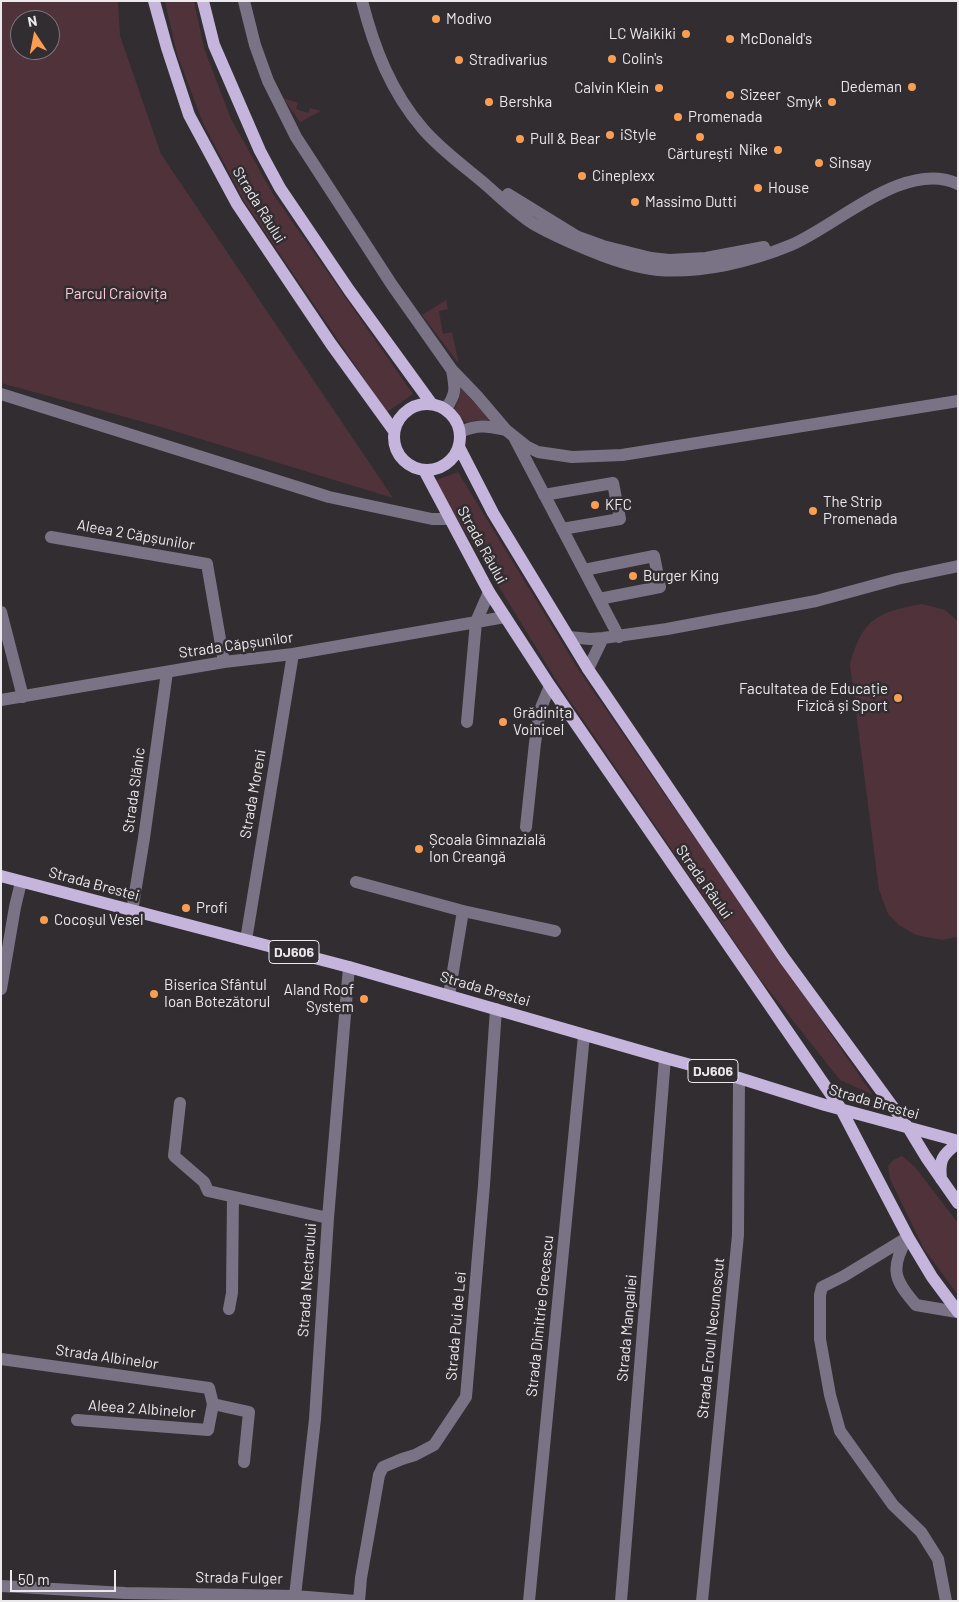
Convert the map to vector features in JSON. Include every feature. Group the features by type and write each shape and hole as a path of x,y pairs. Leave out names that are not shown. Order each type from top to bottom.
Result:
{"main road":[{"name":"Strada Râului","path":"154,1 189,115 237,204 331,344 394,432 393,439 398,454 409,465 424,470 489,592 550,686 841,1109 908,1237 932,1277 958,1312"},
{"name":"Strada Râului","path":"204,1 214,45 260,151 276,181 349,290 432,403"},
{"path":"394,432 396,424 405,411 421,404 432,403 446,408 455,418 460,432 459,447 451,460 446,464 439,468 424,470"},
{"name":"Strada Râului","path":"459,447 493,513 588,669 784,958 909,1129 958,1203"},
{"name":"Strada Brestei","path":"1,876 449,995 958,1142"},
{"path":"941,1179 941,1161 945,1154 958,1142"}],"street":[{"path":"244,1 255,45 268,81 296,137 388,278 452,370 509,432 526,446 538,452 572,457 622,455 958,401"},
{"path":"362,1 372,40 391,83 423,129 448,154 531,222 552,234 623,263 658,270 693,269 727,265 791,245 877,195 911,181 919,179 946,179 958,184"},
{"path":"446,408 455,394 452,370"},
{"path":"1,394 329,497 432,520 449,519"},
{"path":"460,432 473,426 488,426 509,432 619,637"},
{"path":"544,495 613,483 620,519 562,530"},
{"name":"Aleea 2 Căpșunilor","path":"51,537 207,564 224,662"},
{"path":"584,570 654,556 660,587 599,599"},
{"path":"569,637 590,639 619,637 816,600 897,579 958,566"},
{"path":"467,722 476,622 489,592"},
{"path":"1,612 23,697"},
{"name":"Strada Căpșunilor","path":"1,700 224,662 293,654 505,617"},
{"path":"588,669 603,638"},
{"name":"Strada Moreni","path":"246,940 293,654"},
{"name":"Strada Slănic","path":"132,911 144,838 166,672"},
{"path":"526,827 540,710 550,686"},
{"path":"1,989 15,907 22,882"},
{"path":"356,882 463,912 555,931"},
{"path":"449,995 463,912"},
{"name":"Strada Nectarului","path":"295,1596 315,1419 328,1218 348,967"},
{"name":"Strada Pui de Lei","path":"357,1601 379,1475 383,1467 402,1458 415,1455 434,1444 466,1397 496,1009"},
{"name":"Strada Dimitrie Grecescu","path":"529,1601 584,1035"},
{"name":"Strada Mangaliei","path":"621,1601 665,1058"},
{"name":"Strada Eroul Necunoscut","path":"702,1601 738,1235 739,1078"},
{"path":"180,1103 174,1156 204,1182 208,1191 328,1218"},
{"path":"229,1310 232,1293 234,1197"},
{"path":"908,1237 899,1252 896,1273 904,1290 916,1305 958,1312"},
{"path":"908,1237 822,1287 820,1295 820,1339 830,1395 840,1431 894,1504 921,1532 938,1559 946,1601"},
{"name":"Strada Albinelor","path":"1,1359 209,1388 213,1404"},
{"path":"213,1404 249,1412 244,1462"},
{"name":"Aleea 2 Albinelor","path":"77,1420 208,1430 213,1404"},
{"name":"Strada Fulger","path":"1,1586 125,1597 295,1596 357,1601"}],"green space":[{"name":"Parcul Craiovița","path":"1,1 118,1 120,36 161,154 393,498 158,426 1,383"},
{"path":"165,1 194,1 204,48 231,119 273,194 413,394 387,412 245,203 203,123 177,54"},
{"path":"283,98 298,103 296,109 308,113 310,108 321,111 300,122"},
{"path":"446,300 448,309 439,311 443,334 452,332 459,364 422,315"},
{"path":"461,388 491,421 476,420 466,423 454,409 459,400"},
{"path":"458,472 580,672 873,1095 840,1080 760,979 558,683 434,481"},
{"name":"Facultatea de Educație Fizică și Sport","path":"922,604 945,610 958,621 958,937 942,940 916,935 899,925 888,914 879,890 850,665 860,637 874,620 893,610"},
{"path":"902,1156 915,1167 958,1223 958,1295 924,1249 890,1179 888,1166 893,1160"}],"place":[{"name":"Modivo","path":"436,19"},
{"name":"LC Waikiki","path":"686,34"},
{"name":"McDonald's","path":"730,39"},
{"name":"Colin's","path":"612,59"},
{"name":"Stradivarius","path":"459,60"},
{"name":"Dedeman","path":"912,87"},
{"name":"Calvin Klein","path":"659,88"},
{"name":"Sizeer","path":"730,95"},
{"name":"Bershka","path":"489,102"},
{"name":"Smyk","path":"832,102"},
{"name":"Promenada","path":"678,117"},
{"name":"iStyle","path":"610,135"},
{"name":"Cărturești","path":"700,137"},
{"name":"Pull & Bear","path":"520,139"},
{"name":"Nike","path":"778,150"},
{"name":"Sinsay","path":"819,163"},
{"name":"Cineplexx","path":"582,176"},
{"name":"House","path":"758,188"},
{"name":"Massimo Dutti","path":"635,202"},
{"name":"KFC","path":"595,505"},
{"name":"The Strip Promenada","path":"813,511"},
{"name":"Burger King","path":"633,576"},
{"name":"Facultatea de Educație Fizică și Sport","path":"898,698"},
{"name":"Grădinița Voinicel","path":"503,722"},
{"name":"Școala Gimnazială Ion Creangă","path":"419,849"},
{"name":"Profi","path":"186,908"},
{"name":"Cocoșul Vesel","path":"44,920"},
{"name":"Biserica Sfântul Ioan Botezătorul","path":"154,994"},
{"name":"Aland Roof System","path":"364,999"}]}
